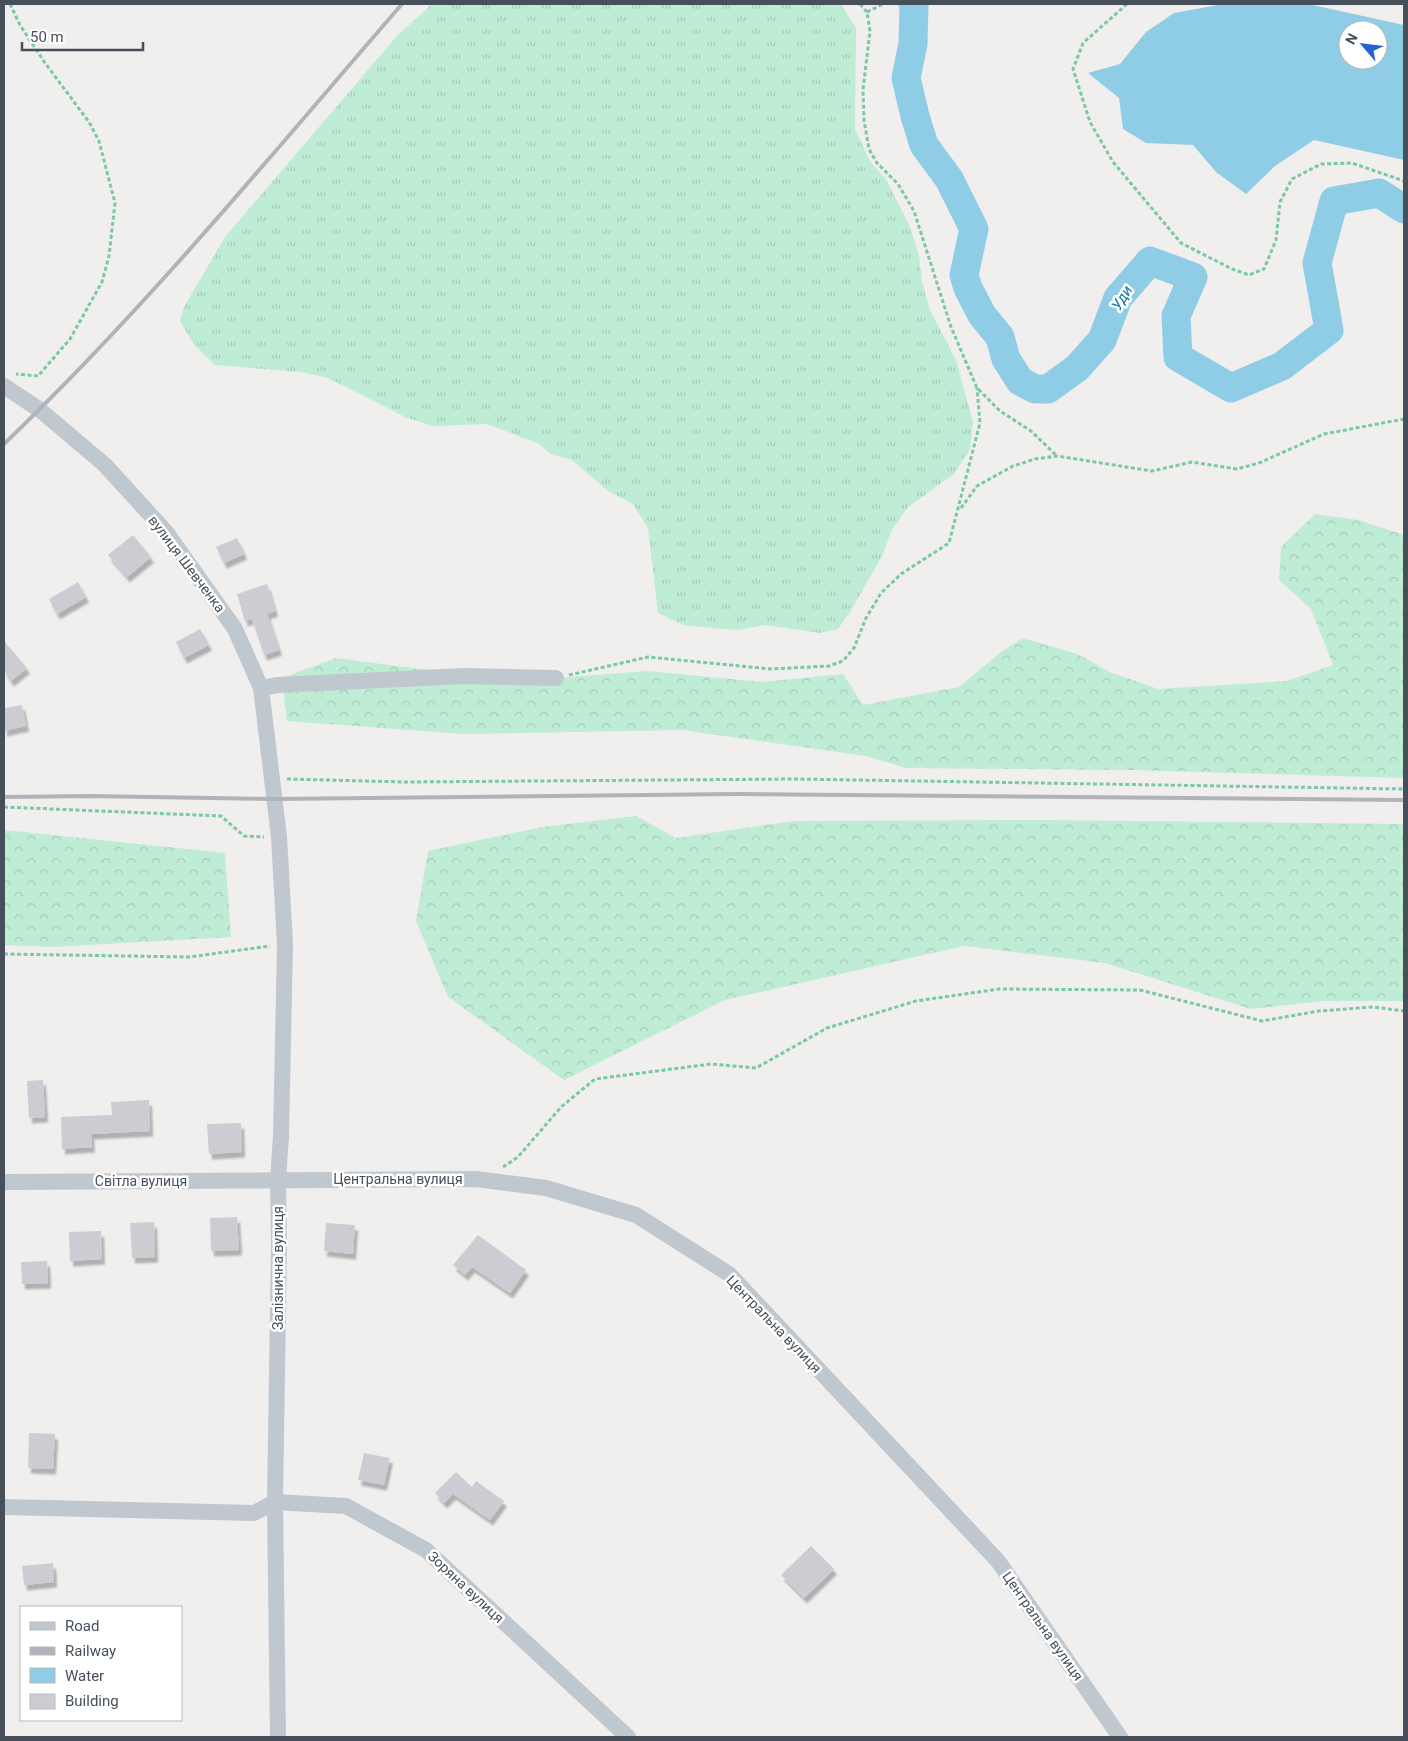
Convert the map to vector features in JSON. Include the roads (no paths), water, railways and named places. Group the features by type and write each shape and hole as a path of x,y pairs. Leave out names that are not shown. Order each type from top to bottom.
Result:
{"street":[{"name":"вулиця Шевченка","path":"7,381 105,465 166,532 235,628 261,688 275,800"},
{"path":"261,688 295,684 464,676 556,678"},
{"name":"Залізнична вулиця","path":"275,800 285,944 281,1136 278,1180 279,1246 275,1502 278,1737"},
{"name":"Центральна вулиця","path":"278,1180 476,1179 546,1188 636,1215 729,1274 998,1562 1120,1737"},
{"name":"Світла вулиця","path":"4,1182 278,1180"},
{"name":"Зоряна вулиця","path":"4,1507 254,1513 275,1502 346,1506 426,1550 628,1737"}],"water":[{"path":"897,4 929,4 914,21"},
{"path":"1224,4 1308,4 1381,20 1338,20 1338,70 1388,70 1388,22 1404,25 1404,160 1314,140 1275,166 1246,194 1216,172 1193,145 1146,143 1123,129 1119,98 1088,73 1120,64 1146,32 1174,13"}],"waterway":[{"name":"Уди","path":"914,4 913,44 906,78 924,145 949,179 974,229 964,275 968,288 982,315 1000,337 1006,359 1020,381 1035,389 1048,389 1077,368 1102,340 1118,298 1150,261 1193,277 1176,316 1178,357 1231,388 1282,366 1329,330 1317,263 1334,201 1379,193 1404,209"}],"railway":[{"path":"4,444 108,339 208,229 402,4"},
{"path":"4,797 90,796 275,799 737,794 1404,800"}]}
